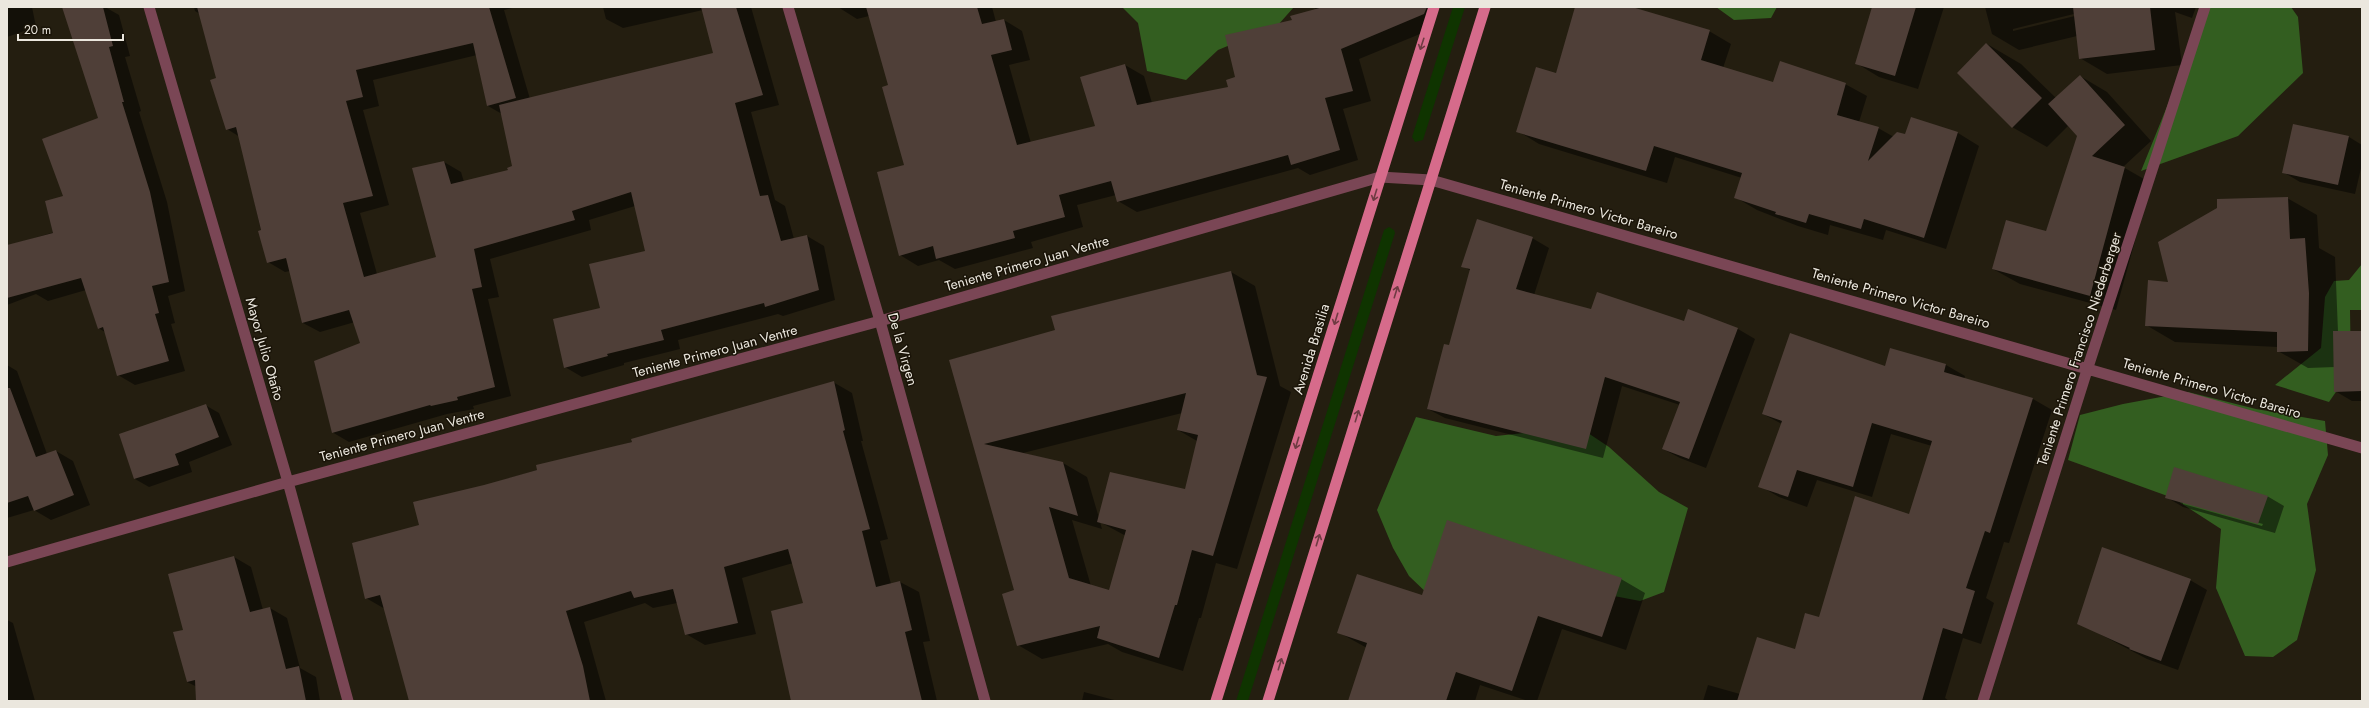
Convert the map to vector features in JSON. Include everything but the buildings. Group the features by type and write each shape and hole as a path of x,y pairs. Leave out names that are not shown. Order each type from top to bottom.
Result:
{"main road":[{"name":"Avenida Brasilia","path":"1216,701 1434,7"},
{"path":"1268,701 1485,7"}],"street":[{"name":"Mayor Julio Otaño","path":"149,7 288,482 348,701"},
{"name":"De la Virgen","path":"788,7 880,321 985,701"},
{"name":"Teniente Primero Francisco Niederberger","path":"1983,701 2088,367 2205,7"},
{"name":"Teniente Primero Juan Ventre","path":"7,562 288,482 880,321 1380,178 1431,180"},
{"name":"Teniente Primero Victor Bareiro","path":"1431,180 2088,367 2362,448"}],"green space":[{"path":"1122,7 1294,7 1278,25 1218,50 1186,80 1147,71 1138,23"},
{"path":"1453,7 1465,7 1423,140 1415,142 1412,137"},
{"path":"1716,7 1777,7 1771,18 1734,20"},
{"path":"2207,7 2291,7 2298,17 2303,73 2238,136 2141,171"},
{"path":"1389,227 1394,230 1395,233 1248,701 1236,701 1384,230"},
{"path":"2362,264 2362,310 2350,310 2351,370 2329,402 2275,385 2321,348 2325,297 2334,281 2349,280"},
{"path":"2188,392 2256,409 2325,421 2328,455 2307,504 2316,570 2297,640 2273,657 2245,656 2216,588 2221,529 2173,498 2068,460 2080,415 2123,404"},
{"path":"1416,417 1496,436 1579,427 1609,447 1659,492 1688,508 1664,592 1640,601 1588,591 1452,617 1409,576 1393,548 1377,510"}]}
